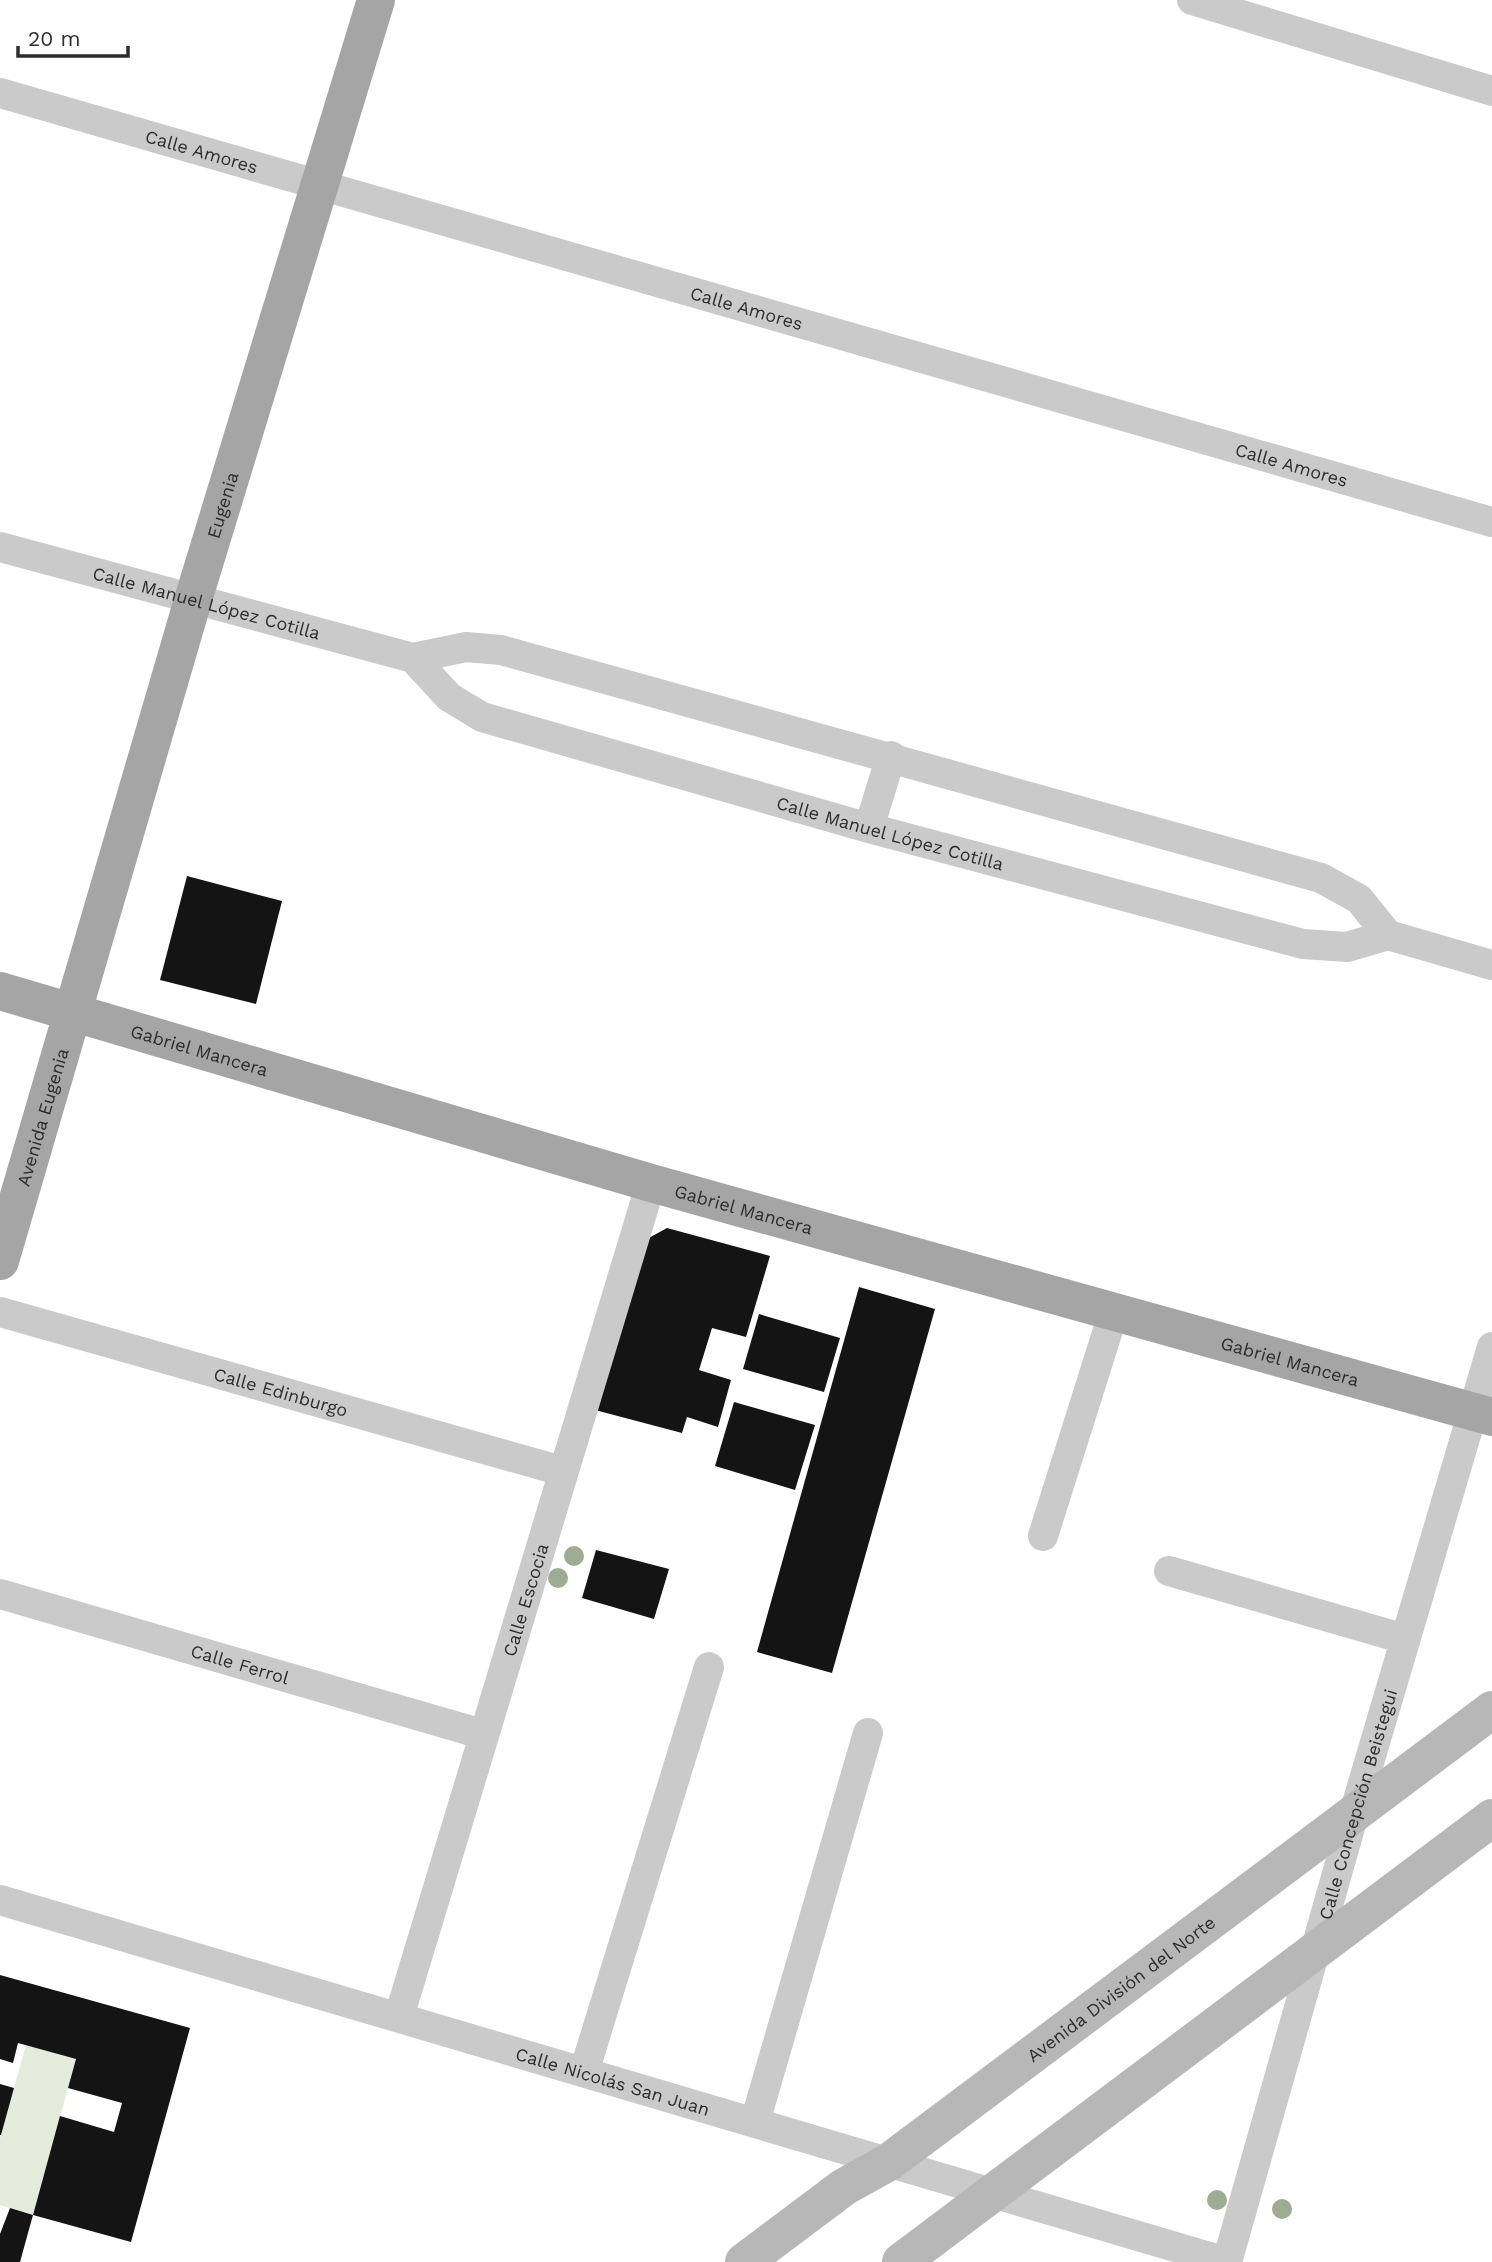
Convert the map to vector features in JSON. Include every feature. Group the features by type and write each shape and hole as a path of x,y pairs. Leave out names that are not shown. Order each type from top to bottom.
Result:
{"main road":[{"name":"Eugenia","path":"75,1012 193,600 376,0"},
{"name":"Gabriel Mancera","path":"0,991 651,1183 1483,1414"},
{"name":"Avenida Eugenia","path":"0,1261 75,1012"},
{"name":"Avenida División del Norte","path":"744,2262 844,2187 889,2162 1355,1810 1492,1710"},
{"path":"901,2262 1492,1818"}],"street":[{"path":"1192,0 1492,91"},
{"name":"Calle Amores","path":"0,93 1492,522"},
{"name":"Calle Manuel López Cotilla","path":"0,547 414,658 466,647 501,650 891,756 1321,878 1359,899 1388,935 1347,947 1303,944 869,828 482,717 449,697 414,658"},
{"path":"869,828 891,756"},
{"path":"1388,935 1492,965"},
{"name":"Calle Escocia","path":"399,2017 482,1734 651,1183"},
{"path":"1043,1536 1114,1311"},
{"name":"Calle Edinburgo","path":"0,1312 562,1471"},
{"name":"Calle Concepción Beistegui","path":"1226,2262 1405,1639 1483,1414 1492,1348"},
{"path":"1169,1571 1405,1639"},
{"name":"Calle Ferrol","path":"0,1594 482,1734"},
{"path":"584,2072 709,1667"},
{"path":"755,2122 868,1733"},
{"name":"Calle Nicolás San Juan","path":"0,1900 1226,2262"}],"green space":[{"path":"26,2045 76,2059 33,2215 0,2205 0,2138"}],"building":[{"path":"187,876 282,901 256,1004 160,980"},
{"path":"667,1228 770,1256 746,1337 712,1328 699,1370 731,1380 718,1427 687,1417 682,1433 595,1410 645,1240"},
{"path":"859,1287 935,1309 832,1673 757,1652"},
{"path":"759,1314 840,1338 824,1392 743,1369"},
{"path":"734,1402 815,1425 795,1490 715,1466"},
{"path":"596,1550 669,1569 654,1619 582,1598"},
{"path":"0,1975 190,2028 131,2242 33,2215 60,2116 114,2132 122,2103 68,2088 76,2059 18,2043 13,2063 0,2059"},
{"path":"0,2084 14,2088 1,2135 0,2135"},
{"path":"10,2208 33,2215 20,2262 0,2262 0,2234"}]}
